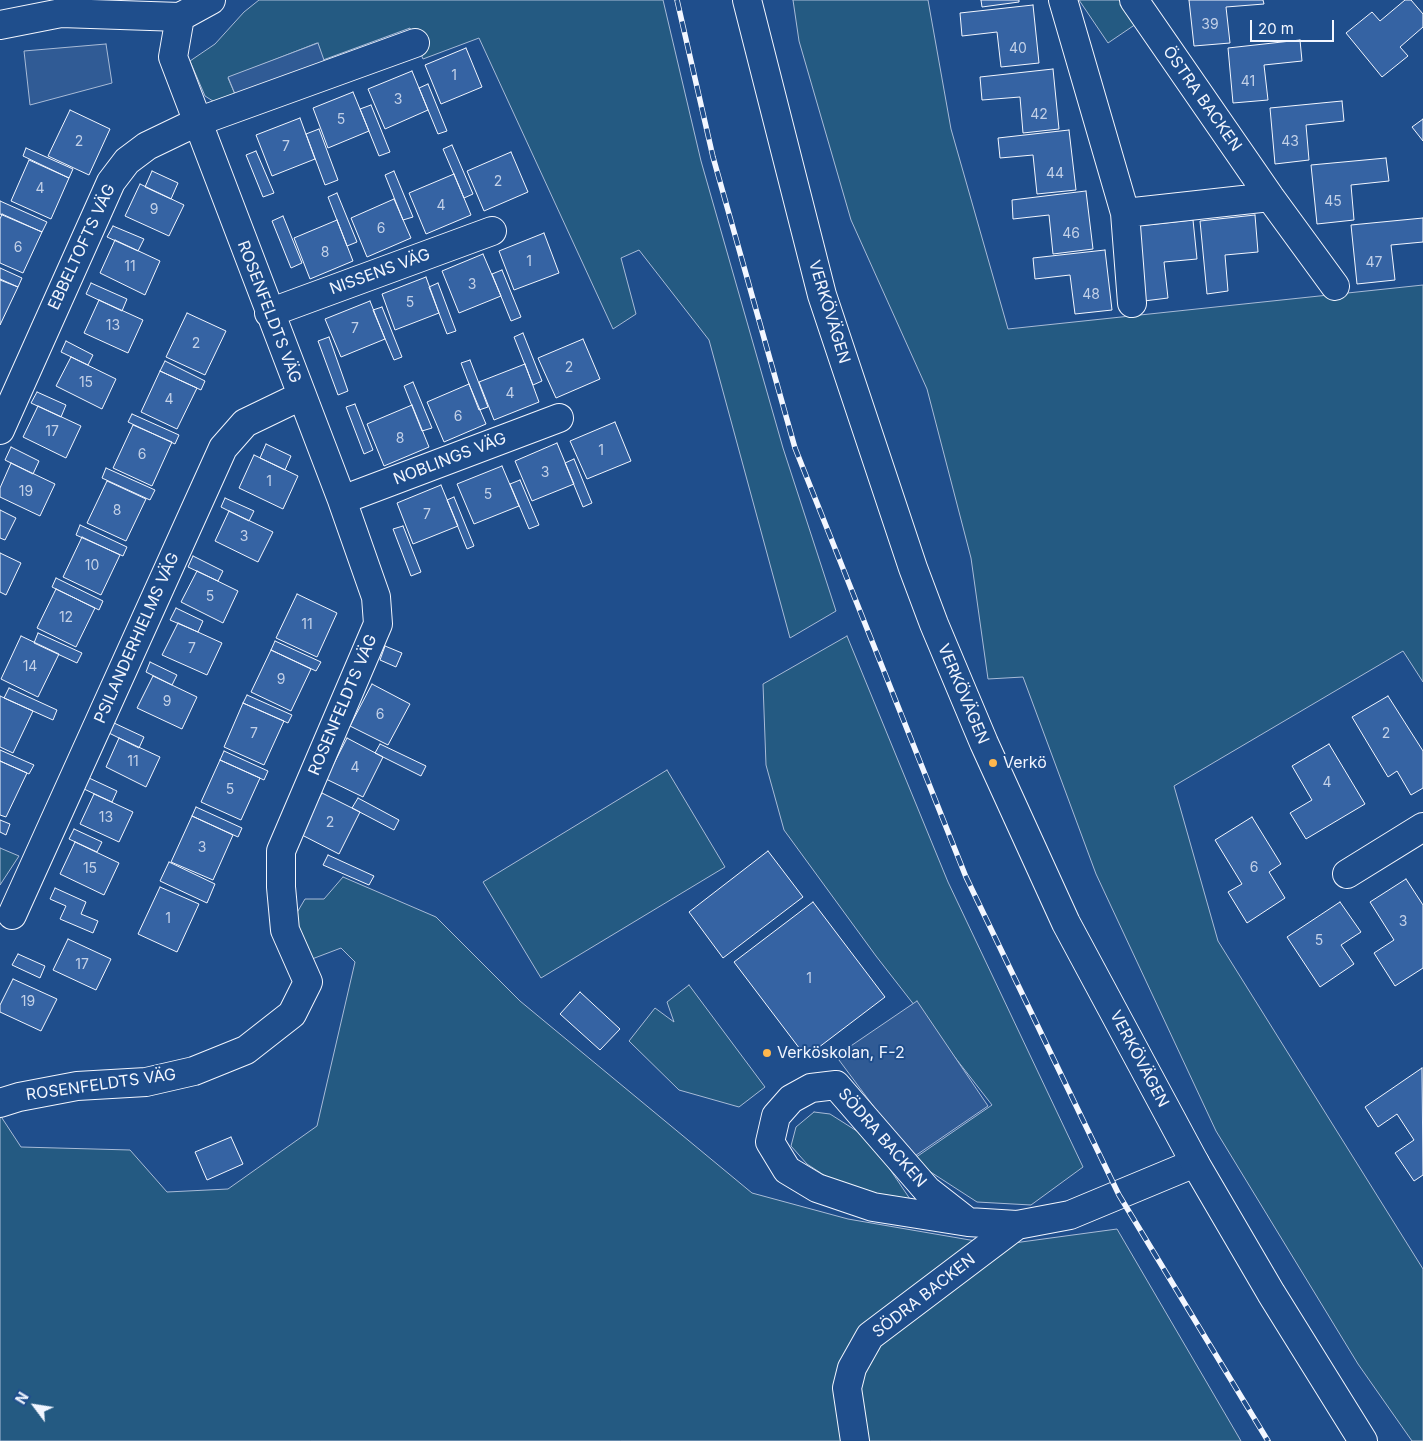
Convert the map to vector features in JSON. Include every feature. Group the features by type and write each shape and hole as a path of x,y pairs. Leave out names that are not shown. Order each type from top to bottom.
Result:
{"street":[{"name":"VERKÖVÄGEN","path":"747,0 822,295 913,568 934,624 984,743 1066,923 1195,1163 1271,1293 1363,1441"},
{"path":"1063,0 1125,213 1132,303"},
{"name":"ÖSTRA BACKEN","path":"1134,0 1270,197 1335,286"},
{"path":"0,25 61,13 180,17 206,1"},
{"name":"ROSENFELDTS VÄG","path":"0,1103 19,1097 78,1086 146,1082 194,1071 246,1050 292,1014 308,982 285,930 281,887 281,851 378,624 376,597 342,500 269,313 173,57 180,17"},
{"name":"EBBELTOFTS VÄG","path":"0,430 111,182 127,161 147,146 197,122 415,43"},
{"path":"1125,213 1270,197"},
{"name":"NISSENS VÄG","path":"269,313 492,231"},
{"name":"PSILANDERHIELMS VÄG","path":"12,915 223,448 245,423 301,396"},
{"name":"NOBLINGS VÄG","path":"342,500 559,418"},
{"path":"1347,874 1423,827"},
{"name":"SÖDRA BACKEN","path":"968,1222 927,1190 836,1085 811,1088 791,1099 776,1116 770,1142 788,1170 817,1188 873,1207 968,1222 1017,1225 1070,1215 1195,1163"},
{"name":"SÖDRA BACKEN","path":"855,1441 847,1388 852,1368 870,1336 1017,1225"}],"shaded area":[{"path":"259,0 663,0 701,161 783,448 836,611 790,638 709,340 639,250 621,258 636,314 613,329 479,38 423,59 410,28 323,60 317,43 228,78 237,99 216,103 205,96 190,61 215,44 244,12"},
{"path":"793,0 928,0 951,129 1008,329 1423,285 1423,682 1403,651 1174,786 1218,941 1423,1269 1423,1441 1412,1441 1358,1364 1216,1131 1096,874 1023,677 988,679 971,558 927,389 851,220 799,41"},
{"path":"1079,0 1119,0 1136,24 1108,43"},
{"path":"318,43 332,83 244,116 228,77"},
{"path":"106,44 112,83 30,105 24,51"},
{"path":"847,636 948,882 1083,1167 1031,1205 977,1202 912,1160 992,1105 876,956 784,830 766,765 763,684"},
{"path":"667,770 725,867 541,978 483,882"},
{"path":"0,848 19,856 0,885"},
{"path":"343,877 436,917 520,1001 752,1193 848,1219 999,1245 1117,1229 1241,1441 0,1441 0,1115 21,1147 130,1150 167,1192 228,1189 317,1126 355,962 341,948 312,959 303,946 295,916 305,899 324,899"},
{"path":"689,985 765,1087 739,1107 679,1090 629,1041 655,1008 674,1022 667,1002"},
{"path":"917,1001 988,1106 912,1158 836,1056"},
{"path":"814,1112 830,1114 860,1133 883,1159 910,1199 880,1198 833,1181 807,1164 791,1146 796,1127"}],"building":[{"path":"981,0 1019,0 1019,2 982,7"},
{"path":"1189,0 1263,0 1264,4 1226,7 1230,43 1194,46"},
{"path":"1405,0 1411,0 1423,14 1423,27 1400,47 1408,56 1382,77 1346,33 1372,12 1380,21"},
{"path":"1033,5 1039,63 1001,67 997,32 962,36 960,13"},
{"path":"1300,40 1302,61 1264,65 1268,100 1233,103 1228,48"},
{"path":"466,48 482,87 441,104 425,65"},
{"path":"1053,69 1059,129 1023,133 1020,97 982,100 980,77"},
{"path":"412,71 428,110 385,129 368,89"},
{"path":"428,84 447,131 438,134 419,88"},
{"path":"353,92 369,131 328,148 313,108"},
{"path":"1342,101 1344,121 1306,125 1309,160 1275,164 1270,108"},
{"path":"371,105 390,152 379,156 360,109"},
{"path":"70,110 110,129 89,175 48,156"},
{"path":"300,118 315,159 272,176 256,135"},
{"path":"1423,119 1423,141 1412,127"},
{"path":"319,129 338,180 325,185 306,134"},
{"path":"1069,130 1076,190 1037,194 1033,155 1000,158 998,138"},
{"path":"452,145 473,194 464,198 443,149"},
{"path":"26,148 73,169 69,178 23,156"},
{"path":"256,151 274,193 263,197 246,155"},
{"path":"511,152 528,192 484,211 467,171"},
{"path":"1386,158 1389,181 1351,185 1354,220 1317,224 1311,165"},
{"path":"29,160 69,178 51,219 11,201"},
{"path":"152,171 178,183 171,199 145,187"},
{"path":"394,171 413,217 403,220 385,175"},
{"path":"454,174 471,215 426,234 409,193"},
{"path":"140,184 184,205 169,236 125,216"},
{"path":"1086,191 1093,249 1053,254 1049,215 1013,219 1012,200"},
{"path":"337,193 357,242 347,246 328,197"},
{"path":"394,199 411,238 367,257 351,218"},
{"path":"0,201 47,222 42,232 0,214"},
{"path":"2,214 42,232 23,273 0,263 0,219"},
{"path":"1255,215 1258,252 1225,255 1228,291 1207,294 1200,221"},
{"path":"283,216 302,263 291,268 272,221"},
{"path":"1423,218 1423,242 1391,245 1395,280 1357,284 1351,225"},
{"path":"337,220 353,261 310,279 294,238"},
{"path":"1193,220 1197,259 1164,262 1168,298 1144,301 1137,226"},
{"path":"113,226 144,239 138,251 107,237"},
{"path":"544,233 559,273 514,290 499,251"},
{"path":"115,240 160,261 145,295 100,273"},
{"path":"1105,250 1112,310 1075,314 1070,275 1035,279 1033,258"},
{"path":"483,254 501,296 459,313 442,271"},
{"path":"0,268 22,278 18,287 0,280"},
{"path":"502,270 521,317 511,321 492,274"},
{"path":"426,277 439,313 395,330 382,294"},
{"path":"0,279 18,287 0,325"},
{"path":"91,283 127,299 122,311 86,294"},
{"path":"438,283 456,331 447,334 429,287"},
{"path":"99,300 143,320 128,353 84,333"},
{"path":"370,301 385,339 341,357 325,319"},
{"path":"382,307 402,357 394,360 373,310"},
{"path":"187,313 226,331 205,375 166,357"},
{"path":"523,333 542,381 533,385 514,337"},
{"path":"329,337 348,391 338,395 318,341"},
{"path":"583,339 600,379 556,398 538,358"},
{"path":"66,341 93,355 88,365 61,352"},
{"path":"71,357 116,379 102,409 56,386"},
{"path":"470,360 488,407 479,410 461,363"},
{"path":"165,361 205,381 201,390 160,371"},
{"path":"525,364 539,402 494,420 479,382"},
{"path":"160,371 197,388 177,429 141,412"},
{"path":"413,382 432,428 422,431 404,386"},
{"path":"469,384 486,424 444,442 427,402"},
{"path":"37,392 66,405 61,417 31,403"},
{"path":"355,404 373,450 364,454 346,407"},
{"path":"412,405 429,447 384,466 367,424"},
{"path":"38,406 81,426 66,458 23,437"},
{"path":"132,414 179,435 175,444 128,422"},
{"path":"615,422 631,461 587,479 570,441"},
{"path":"133,425 172,442 152,486 113,468"},
{"path":"557,443 574,484 532,501 515,461"},
{"path":"266,444 291,456 285,470 260,458"},
{"path":"11,447 39,461 33,474 5,460"},
{"path":"254,455 298,476 283,509 239,488"},
{"path":"574,459 592,503 583,507 565,463"},
{"path":"11,463 55,484 40,516 0,497 0,488"},
{"path":"502,466 519,506 474,524 457,484"},
{"path":"106,468 155,490 150,500 102,478"},
{"path":"520,480 539,525 529,529 510,484"},
{"path":"107,481 146,499 126,541 87,523"},
{"path":"441,485 458,526 413,544 397,503"},
{"path":"454,497 474,546 467,549 447,500"},
{"path":"225,498 254,511 249,521 221,507"},
{"path":"0,510 16,518 5,540 0,538"},
{"path":"229,511 273,532 258,562 215,541"},
{"path":"80,525 127,547 123,556 76,535"},
{"path":"403,526 421,572 411,576 393,529"},
{"path":"82,537 120,555 101,595 63,577"},
{"path":"0,553 21,563 6,595 0,592"},
{"path":"193,556 223,571 218,581 188,567"},
{"path":"197,571 238,591 223,623 181,602"},
{"path":"56,578 103,601 99,610 52,587"},
{"path":"56,589 95,608 76,647 37,628"},
{"path":"297,594 337,613 317,657 276,638"},
{"path":"176,608 203,621 198,632 170,620"},
{"path":"178,623 222,643 207,675 162,655"},
{"path":"38,633 82,653 77,663 34,643"},
{"path":"21,636 59,654 38,697 1,679"},
{"path":"275,641 321,662 316,671 271,650"},
{"path":"385,646 402,653 396,667 380,660"},
{"path":"271,650 311,669 291,711 251,692"},
{"path":"150,662 177,675 172,685 146,672"},
{"path":"153,676 197,697 182,729 137,708"},
{"path":"372,684 410,704 388,745 350,726"},
{"path":"9,688 57,710 53,720 4,698"},
{"path":"247,695 292,715 288,723 243,703"},
{"path":"0,696 33,711 13,753 0,747"},
{"path":"1388,696 1423,751 1423,788 1411,795 1397,771 1388,777 1352,717"},
{"path":"243,703 284,721 264,765 224,747"},
{"path":"114,723 144,737 139,748 109,733"},
{"path":"119,738 160,757 146,787 106,767"},
{"path":"347,738 383,757 363,797 326,779"},
{"path":"380,744 426,766 421,776 375,753"},
{"path":"1329,744 1365,804 1306,839 1290,813 1312,800 1292,766"},
{"path":"0,750 34,765 29,774 0,761"},
{"path":"224,751 268,771 264,780 220,760"},
{"path":"220,760 260,778 241,820 201,802"},
{"path":"0,761 27,773 6,817 0,815"},
{"path":"89,778 117,791 112,802 84,789"},
{"path":"322,793 360,812 339,854 300,834"},
{"path":"94,794 133,812 119,842 80,824"},
{"path":"358,798 399,820 394,830 352,808"},
{"path":"196,807 242,828 238,837 192,816"},
{"path":"192,816 233,835 213,880 171,862"},
{"path":"1252,817 1281,864 1269,872 1285,898 1247,923 1228,892 1242,884 1215,840"},
{"path":"0,820 10,824 6,835 0,832"},
{"path":"74,829 102,842 97,852 69,839"},
{"path":"75,842 119,863 104,895 60,874"},
{"path":"768,851 803,897 723,958 689,912"},
{"path":"328,855 374,876 369,885 323,865"},
{"path":"169,862 215,884 207,903 160,881"},
{"path":"1406,879 1423,905 1423,968 1395,986 1374,953 1394,940 1370,902"},
{"path":"160,887 199,904 177,952 138,934"},
{"path":"55,888 86,902 81,914 98,921 93,933 60,919 66,906 50,899"},
{"path":"813,902 885,997 806,1057 734,962"},
{"path":"1340,902 1361,932 1341,945 1354,964 1320,987 1287,937"},
{"path":"68,939 111,959 96,990 53,970"},
{"path":"18,954 45,966 40,978 12,965"},
{"path":"13,979 57,999 41,1031 0,1012 0,1005"},
{"path":"580,992 620,1029 600,1050 560,1014"},
{"path":"1422,1068 1423,1175 1414,1181 1395,1153 1414,1140 1397,1114 1378,1127 1365,1107"},
{"path":"231,1137 243,1164 207,1180 195,1152"}],"railway":[{"path":"677,0 713,157 795,448 966,877 1119,1195 1268,1441"}],"place":[{"name":"Verkö","path":"993,763"},
{"name":"Verköskolan, F-2","path":"767,1053"}]}
